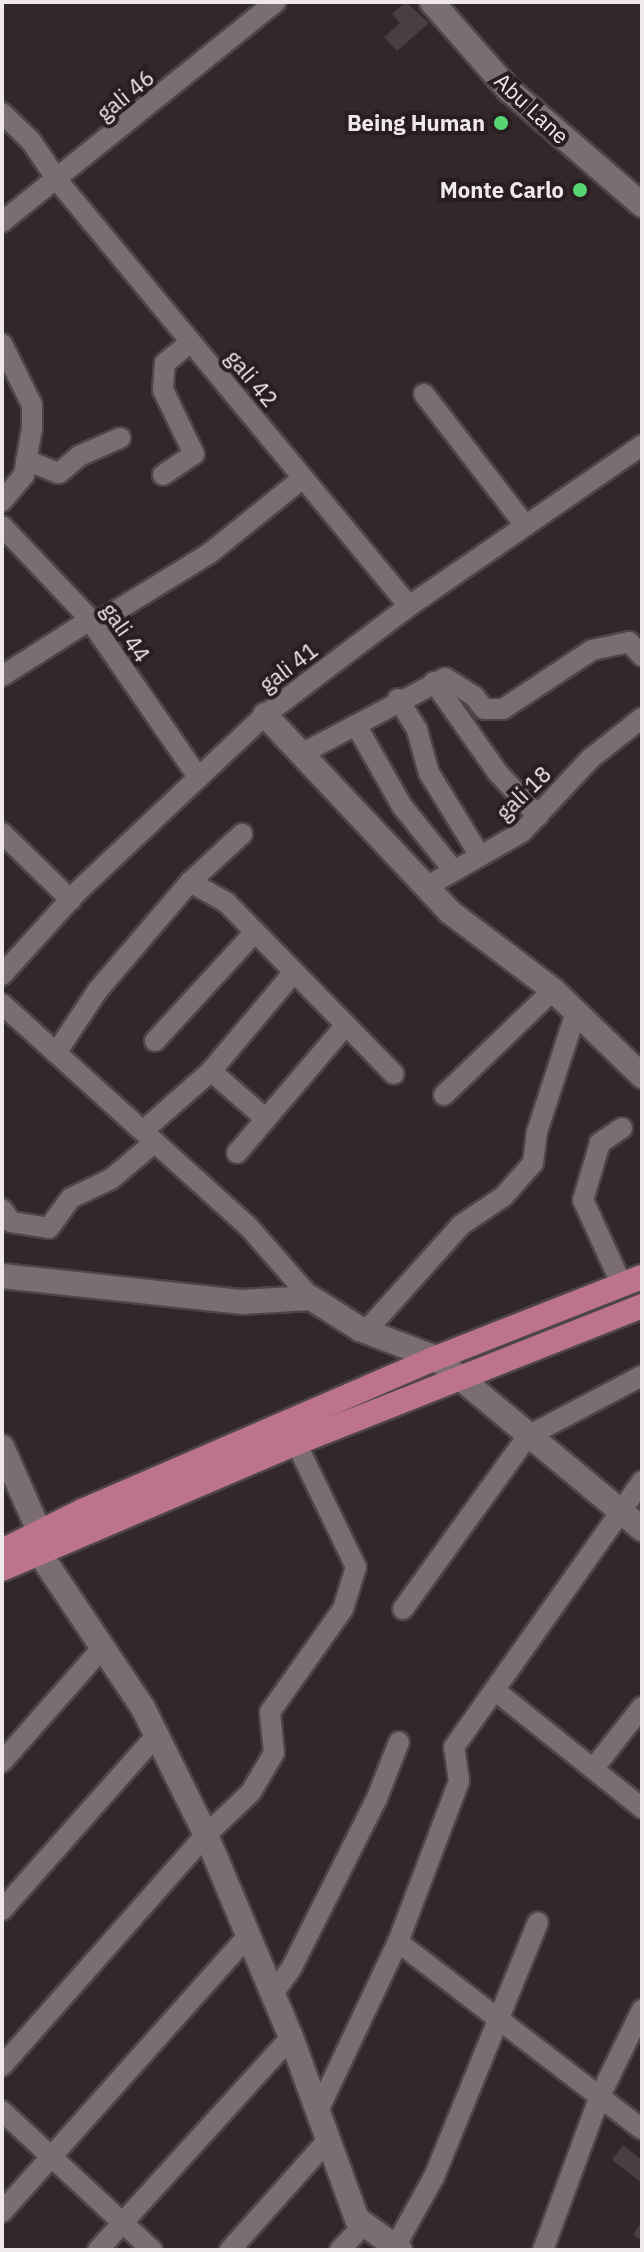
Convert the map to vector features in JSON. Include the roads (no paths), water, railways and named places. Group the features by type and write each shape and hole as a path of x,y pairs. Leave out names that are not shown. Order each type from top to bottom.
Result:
{"main road":[{"path":"2,1569 39,1542 436,1358 632,1281"},
{"path":"2,1551 39,1542 642,1306"}],"street":[{"name":"gali 46","path":"2,222 58,181 276,2"},
{"name":"Abu Lane","path":"432,2 509,90 642,205"},
{"name":"gali 42","path":"2,113 31,141 58,181 409,606"},
{"path":"163,475 194,454 163,390 165,363 191,342"},
{"path":"2,344 32,405 24,475 2,501"},
{"path":"424,394 525,525"},
{"path":"26,460 59,473 79,456 120,438"},
{"name":"gali 41","path":"2,975 71,900 265,715 409,606 642,445"},
{"path":"2,675 210,553 303,478"},
{"name":"gali 44","path":"2,526 92,622 198,777"},
{"path":"301,754 398,699 445,678 474,696 484,709 503,709 592,650 629,642 642,656"},
{"path":"434,682 452,714 538,816"},
{"path":"398,699 417,730 429,773 480,856"},
{"path":"265,715 450,912 553,990 642,1076"},
{"name":"gali 18","path":"426,887 522,832 590,759 642,718"},
{"path":"356,725 402,806 454,871"},
{"path":"2,833 71,900"},
{"path":"56,1053 98,990 190,882 242,834"},
{"path":"190,882 226,902 394,1074"},
{"path":"155,1041 255,932"},
{"path":"2,1209 11,1222 49,1228 71,1198 111,1179 211,1071 294,972"},
{"path":"444,1095 553,990"},
{"path":"2,1004 247,1225 311,1298 366,1331 436,1358 457,1380 642,1529"},
{"path":"366,1331 461,1225 504,1196 533,1163 537,1132 576,1012"},
{"path":"237,1153 346,1025"},
{"path":"211,1071 266,1119"},
{"path":"622,1128 600,1143 583,1200 632,1281"},
{"path":"2,1276 241,1302 311,1298"},
{"path":"403,1609 528,1436 642,1376"},
{"path":"2,2066 263,1774 274,1753 270,1712 343,1609 356,1567 296,1443"},
{"path":"2,1447 39,1542 157,1735 206,1835 291,2037 357,2219 397,2248 434,2177 538,1922"},
{"path":"318,2111 398,1942 459,1781 454,1747 497,1692 622,1514 633,1488 642,1481"},
{"path":"2,1762 103,1647"},
{"path":"497,1692 642,1808"},
{"path":"593,1769 642,1707"},
{"path":"2,1910 157,1735"},
{"path":"272,1995 292,1967 377,1798 399,1742"},
{"path":"2,2212 248,1936"},
{"path":"398,1942 642,2129"},
{"path":"543,2250 600,2096 642,2010"},
{"path":"98,2250 291,2037"},
{"path":"2,2111 49,2158 152,2250"},
{"path":"230,2250 328,2140"},
{"path":"340,2250 364,2224"}],"place":[{"name":"Being Human","path":"501,123"},
{"name":"Monte Carlo","path":"580,190"}]}
